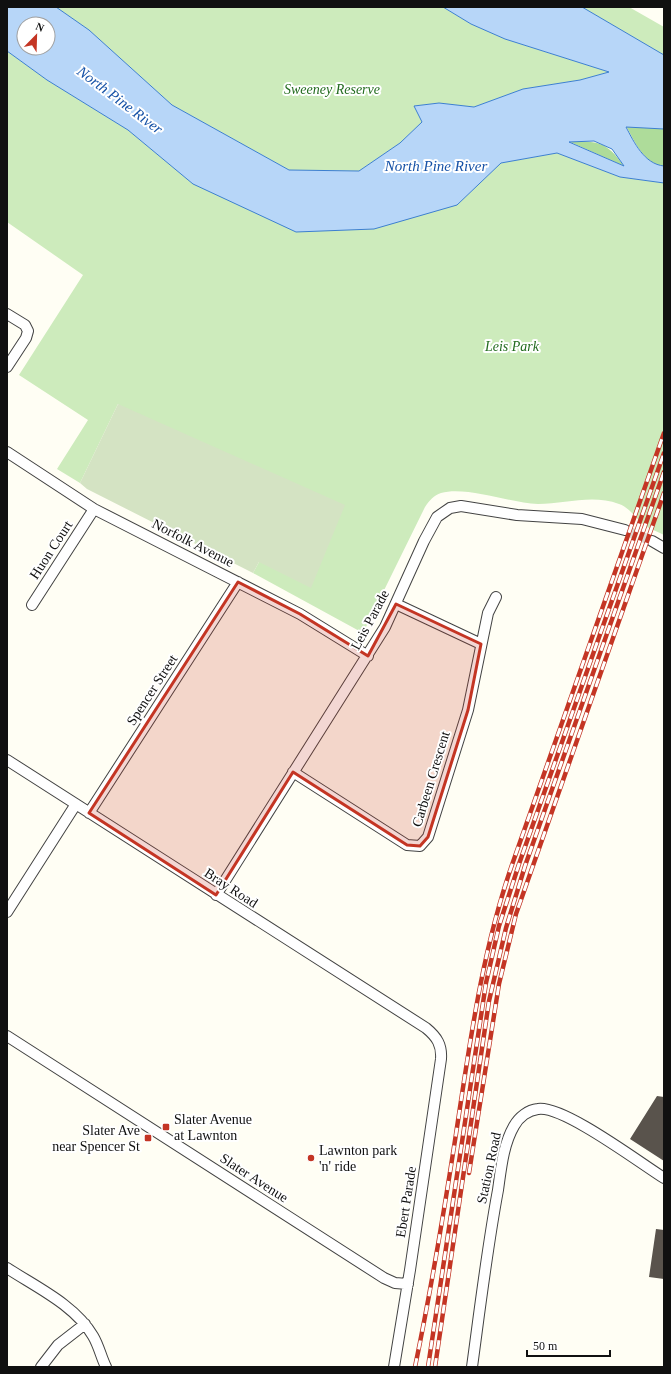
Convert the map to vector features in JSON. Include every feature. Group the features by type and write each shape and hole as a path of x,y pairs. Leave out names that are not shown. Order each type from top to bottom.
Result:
{"street":[{"path":"7,314 25,325 28,331 26,338 7,367"},
{"name":"Norfolk Avenue","path":"7,452 94,509 300,614 368,656"},
{"name":"Leis Parade","path":"216,895 368,656 396,604 437,517 450,508 461,506 517,516 582,519 625,530"},
{"name":"Huon Court","path":"32,605 94,509"},
{"path":"652,541 664,548"},
{"name":"Spencer Street","path":"89,813 238,582"},
{"name":"Carbeen Crescent","path":"294,772 407,845 420,846 428,838 463,725 488,613 496,597"},
{"path":"396,604 482,644"},
{"name":"Bray Road","path":"7,760 426,1028 438,1041"},
{"path":"7,912 76,804"},
{"name":"Slater Avenue","path":"7,1036 384,1278 395,1282 408,1284"},
{"name":"Ebert Parade","path":"394,1367 408,1284 441,1059 438,1041"},
{"name":"Station Road","path":"472,1367 488,1248 502,1166 509,1135 517,1120 538,1109 557,1112 582,1125 664,1178"},
{"path":"7,1268 62,1304 85,1324 97,1342 106,1367"},
{"path":"41,1367 58,1345 85,1324"}],"highlighted area":[{"path":"238,582 300,614 368,656 396,604 481,644 468,710 428,837 420,846 407,845 293,772 216,895 89,813"}],"green space":[{"name":"Sweeney Reserve","path":"56,7 443,7 471,24 505,39 609,72 580,80 523,89 474,107 439,103 414,106 422,122 400,143 359,171 289,170 172,105 89,30"},
{"path":"582,7 629,7 664,27 664,55"},
{"name":"Leis Park","path":"7,51 47,80 128,130 193,184 457,205 501,163 557,153 620,177 664,183 664,535 643,524 623,506 609,501 578,500 538,504 475,493 451,491 441,493 432,498 425,507 363,633 253,573 259,562 118,404 80,483 57,469 88,420 19,375 83,275 7,222"},
{"path":"626,126 664,129 664,166 651,161 646,157"},
{"path":"568,141 594,142 600,144 612,151 624,166"},
{"path":"118,404 345,505 311,588 259,562 253,573 87,489 80,483"}],"water":[{"name":"North Pine River","path":"7,7 56,7 89,30 172,105 289,170 359,171 400,143 422,122 414,106 439,103 474,107 523,89 580,80 609,72 505,39 471,24 443,7 582,7 664,55 664,129 626,127 645,157 664,166 664,183 620,177 557,153 501,163 457,205 374,229 296,232 193,184 128,130 47,80 7,51","holes":["594,141 612,149 624,166 569,142"]}],"building":[{"path":"657,1096 664,1097 664,1161 630,1139"},
{"path":"656,1229 664,1230 664,1279 649,1277"}],"tunnel":[{"path":"625,530 652,541"}],"railway":[{"path":"415,1367 442,1222 478,996 502,895 664,433"},
{"path":"428,1367 486,983 499,926 519,864 664,453"},
{"path":"435,1367 489,1001 506,928 525,866 664,472"},
{"path":"469,1173 499,984 516,914 664,493"}],"place":[{"name":"Slater Avenue at Lawnton","path":"166,1127"},
{"name":"Slater Ave near Spencer St","path":"148,1138"},
{"name":"Lawnton park 'n' ride","path":"311,1158"}]}
